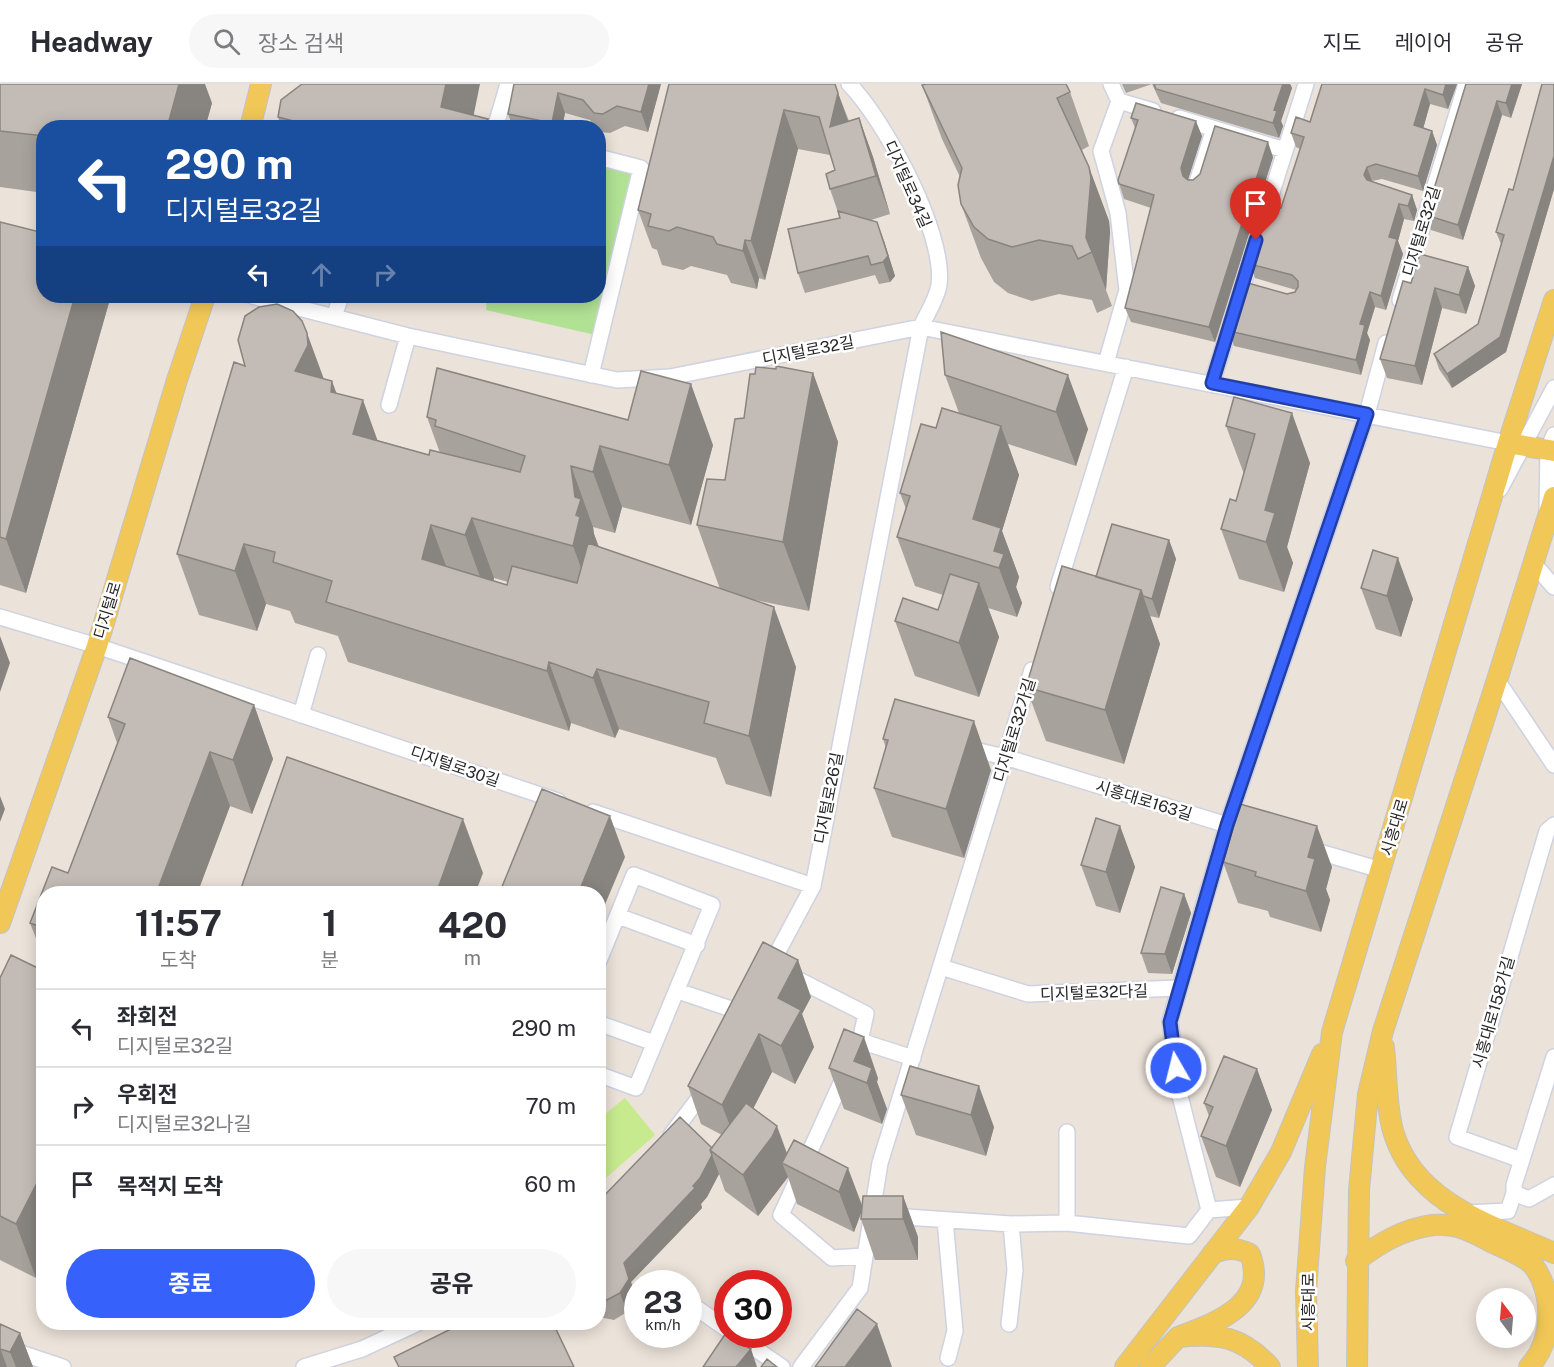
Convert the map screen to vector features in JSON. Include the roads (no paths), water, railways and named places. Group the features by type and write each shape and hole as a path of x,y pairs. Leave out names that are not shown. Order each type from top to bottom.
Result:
{"main road":[{"path":"252,120 261,84"},
{"name":"시흥대로","path":"1308,1367 1307,1280 1315,1167 1332,1032 1491,505 1517,443 1554,300"},
{"name":"디지털로","path":"0,922 96,646 203,303"},
{"name":"디지털로32길","path":"1517,443 1552,445"},
{"path":"1357,1367 1356,1261 1361,1147 1368,1094 1383,1031 1554,497"},
{"path":"1383,1031 1393,1132 1405,1160 1448,1205 1554,1253"},
{"path":"1125,1367 1249,1206 1281,1152 1332,1032"},
{"path":"1356,1261 1381,1242 1404,1232 1434,1225 1463,1226 1532,1263 1546,1281 1553,1306 1550,1332 1542,1354 1529,1367"},
{"path":"1150,1367 1178,1337 1221,1320 1240,1307 1252,1287 1256,1269 1250,1254 1240,1249 1228,1248 1212,1254"},
{"path":"1178,1337 1205,1335 1232,1339 1255,1350 1270,1367"}],"street":[{"path":"497,120 508,84"},
{"name":"디지털로34길","path":"849,84 883,126 913,185 935,247 939,286 921,327"},
{"path":"1106,363 1127,290 1118,213 1101,152 1119,101 1111,84"},
{"path":"1210,383 1304,84"},
{"name":"디지털로32길","path":"1367,414 1424,201 1466,84"},
{"path":"1119,101 1284,149"},
{"path":"1196,185 1214,129"},
{"path":"1210,383 1284,149"},
{"path":"591,375 640,168 606,159"},
{"path":"1242,285 1263,291"},
{"name":"디지털로32길","path":"279,303 408,336 617,380 670,377 921,327 1517,443"},
{"path":"334,317 339,303"},
{"name":"디지털로26길","path":"761,985 813,886 921,327"},
{"path":"389,405 408,336"},
{"path":"1053,601 1126,367"},
{"path":"1517,443 1554,388"},
{"path":"1209,1210 1179,1092 1170,1022 1227,825 1367,414"},
{"path":"1547,521 1552,445"},
{"path":"1533,563 1554,587"},
{"name":"디지털로30길","path":"0,616 813,886"},
{"path":"301,715 318,655"},
{"name":"디지털로32가길","path":"801,1367 860,1288 880,1163 1036,656"},
{"path":"1497,680 1554,765"},
{"name":"시흥대로163길","path":"950,745 1005,757 1249,832"},
{"name":"시흥대로158가길","path":"1521,1160 1456,1137 1547,831 1554,825"},
{"path":"1293,844 1381,870"},
{"path":"606,944 634,875 712,905 636,1088 606,1077"},
{"path":"618,916 697,945"},
{"path":"771,966 866,1014 855,1052 781,1215 832,1258 866,1256"},
{"name":"디지털로32다길","path":"941,967 1028,994 1179,988"},
{"path":"678,991 746,1014"},
{"path":"606,1026 654,1043"},
{"path":"855,1052 913,1058"},
{"path":"1465,1213 1508,1211 1521,1160 1554,1058"},
{"path":"656,1150 681,1125 712,1079"},
{"path":"1067,1132 1067,1223"},
{"path":"1514,1189 1529,1199 1554,1185"},
{"path":"872,1215 1011,1224 1067,1223 1189,1236 1209,1210 1249,1206"},
{"path":"945,1220 955,1331 948,1358"},
{"path":"1009,1324 1015,1270 1011,1224"},
{"path":"304,1367 362,1349 403,1330"},
{"path":"0,1346 63,1367"},
{"path":"754,1348 782,1367"}]}
